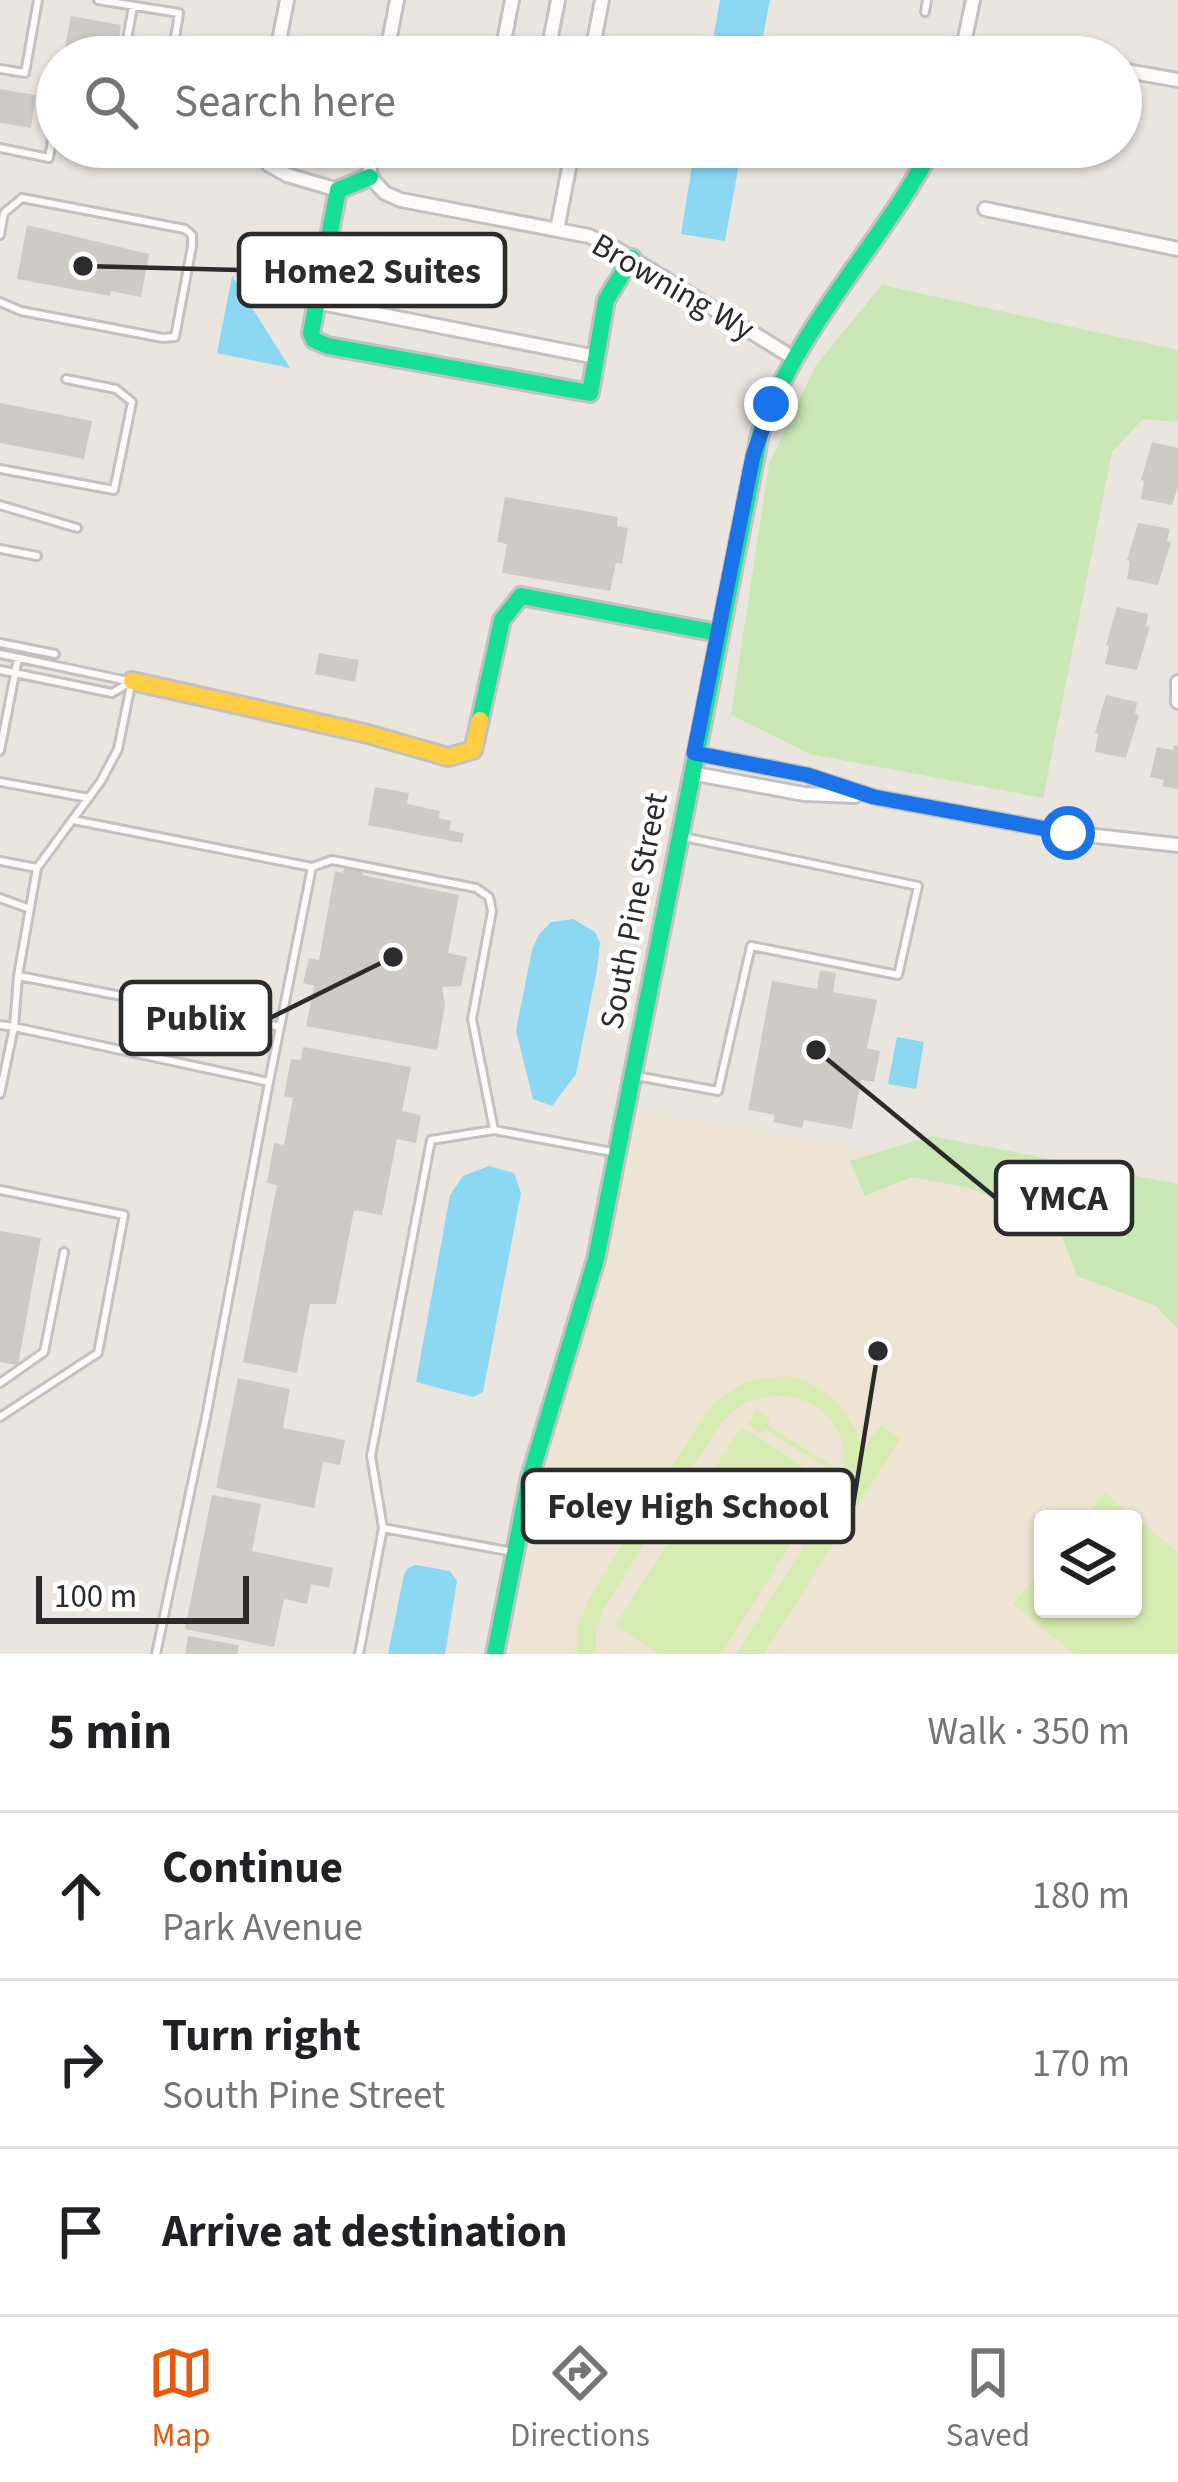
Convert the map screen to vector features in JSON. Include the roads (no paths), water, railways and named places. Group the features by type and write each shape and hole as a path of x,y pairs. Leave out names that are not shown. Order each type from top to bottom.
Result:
{"street":[{"path":"280,36 287,0"},
{"path":"390,36 398,0"},
{"path":"505,36 512,0"},
{"path":"551,36 558,0"},
{"path":"595,36 602,0"},
{"path":"965,36 973,0"},
{"path":"1142,74 1178,80"},
{"path":"274,168 338,190 370,177 370,168"},
{"path":"557,230 569,168"},
{"name":"South Pine Street","path":"495,1654 530,1477 596,1259 753,456 771,404 795,359 923,168"},
{"name":"Browning Wy","path":"370,177 385,193 401,200 589,236 795,359"},
{"path":"338,190 310,333 328,346 590,393 605,300 632,258"},
{"path":"985,209 1178,249"},
{"path":"316,302 596,357"},
{"path":"132,682 368,734 448,758 473,751 502,620 521,596 718,633"},
{"path":"1178,682 1178,702"},
{"path":"694,753 807,775 874,797 1068,833 1178,845"},
{"path":"691,773 804,794 874,797"}],"lane":[{"path":"0,69 25,73 38,0"},
{"path":"98,0 179,14 175,36"},
{"path":"925,12 927,0"},
{"path":"128,36 133,6"},
{"path":"0,148 36,155"},
{"path":"0,235 4,213 22,198 185,229 192,235 192,246 175,337 21,311 0,302"},
{"path":"0,470 114,490 132,403 116,388 65,379"},
{"path":"0,505 77,528"},
{"path":"0,549 37,556"},
{"path":"0,643 55,654"},
{"path":"0,654 132,682"},
{"path":"0,750 18,658"},
{"path":"0,670 112,693 132,682"},
{"path":"0,1094 37,868 118,749 132,682"},
{"path":"0,687 13,689"},
{"path":"0,782 89,798"},
{"path":"73,820 312,867 332,860 476,888 489,897 492,911 472,1019 494,1130"},
{"path":"633,1075 718,1091 751,946 898,975 918,886 678,836"},
{"path":"0,861 37,868"},
{"path":"156,1654 312,867"},
{"path":"0,898 30,908"},
{"path":"18,976 280,1027"},
{"path":"0,1024 269,1082"},
{"path":"359,1654 382,1528 371,1456 431,1140 494,1130 616,1153"},
{"path":"0,1190 124,1215 98,1353 0,1417"},
{"path":"0,1383 44,1352 64,1252"},
{"path":"382,1528 514,1553"}],"water":[{"path":"720,0 770,0 763,36 714,36"},
{"path":"692,168 738,168 725,241 681,234"},
{"path":"232,276 290,368 217,353"},
{"path":"573,919 595,932 600,942 597,970 576,1074 552,1106 533,1099 516,1031 539,934 551,922"},
{"path":"897,1037 924,1042 916,1089 888,1084"},
{"path":"489,1166 514,1173 521,1193 483,1392 473,1397 416,1382 450,1195 463,1176"},
{"path":"416,1565 450,1571 457,1581 445,1654 388,1654 404,1575"}],"place":[{"name":"Home2 Suites","path":"83,266"},
{"name":"Publix","path":"393,957"},
{"name":"YMCA","path":"816,1050"},
{"name":"Foley High School","path":"878,1351"}]}
